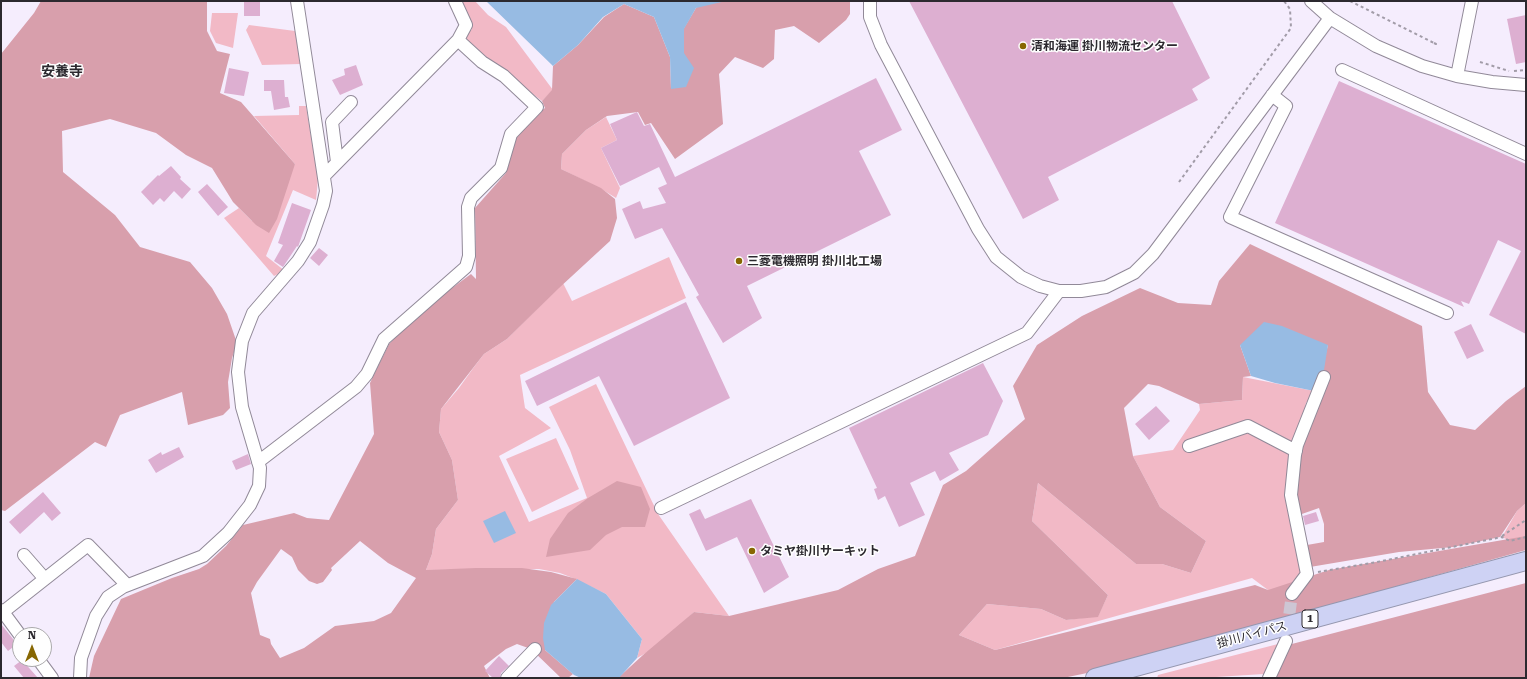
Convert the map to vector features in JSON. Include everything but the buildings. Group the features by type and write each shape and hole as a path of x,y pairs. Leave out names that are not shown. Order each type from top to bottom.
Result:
{"highway":[{"name":"掛川バイパス","path":"1094,678 1526,561"}],"street":[{"path":"80,678 81,658 96,616 108,597 127,585 203,556 228,533 250,505 259,486 260,468 242,407 238,372 242,341 253,313 298,261 310,242 326,191 299,24 297,1"},
{"path":"324,176 458,40 466,25 455,1"},
{"path":"870,1 870,17 881,45 978,229 996,257 1021,277 1040,286 1059,291 1081,291 1106,287 1134,273 1153,254 1330,18"},
{"path":"1311,1 1330,18 1376,46 1422,66 1457,76 1492,82 1526,85"},
{"path":"1457,76 1472,1"},
{"path":"258,462 356,387 367,374 384,339 466,267 469,256 468,207 471,198 501,168 511,134 537,107 504,76 482,62 458,40"},
{"path":"1342,70 1526,154"},
{"path":"1272,95 1286,106 1230,216 1447,313"},
{"path":"338,162 332,122 351,102"},
{"path":"661,508 1027,333 1059,291"},
{"path":"1292,594 1307,574 1291,495 1296,451 1324,377"},
{"path":"1189,446 1248,426 1296,451"},
{"path":"14,627 2,612 88,545 127,585"},
{"path":"24,555 45,579"},
{"path":"1269,678 1286,641"},
{"path":"507,678 535,649"},
{"path":"44,667 52,678"}],"path":[{"path":"1178,182 1291,28 1290,9 1284,1"},
{"path":"1350,1 1436,44 1434,43"},
{"path":"1480,62 1511,72 1526,70"},
{"path":"1307,574 1378,562 1502,537 1526,520"},
{"path":"1502,537 1510,541 1526,537"}],"shaded area":[{"path":"41,1 207,1 207,31 217,51 230,54 220,93 241,102 295,164 277,219 269,233 256,225 233,202 212,168 186,155 156,133 110,119 62,131 63,172 115,215 140,247 190,262 212,288 227,314 237,343 232,358 228,382 230,408 223,415 188,425 182,392 120,415 106,447 95,442 5,511 1,510 1,54 34,13"},
{"path":"460,1 475,1 488,15 506,27 553,90 542,101 469,46 466,35 472,29"},
{"path":"706,1 850,1 850,14 846,20 819,43 794,26 775,30 774,59 763,68 735,57 719,74 723,124 675,159 651,123 645,125 638,112 607,116 586,130 562,154 561,169 601,188 615,199 617,218 610,241 507,339 484,354 441,409 439,432 452,460 458,500 436,529 432,554 426,570 522,568 551,572 577,579 554,602 545,650 573,674 568,678 561,678 531,649 517,644 506,649 484,666 490,678 89,678 94,656 121,599 172,578 199,569 207,564 226,546 243,525 294,513 307,518 329,520 374,434 370,383 389,344 425,308 471,274 476,279 475,208 506,173 515,132 545,108 542,101 552,90 553,66 578,45 604,17 624,4 654,17 670,57 671,89 684,53 684,28 696,8","holes":["360,541 388,563 416,578 391,613 374,621 335,626 304,648 280,658 271,644 270,639 260,635 251,593 257,582 281,549 292,557 298,570 309,581 317,584 323,582 332,570 331,568"]},
{"path":"212,13 238,13 233,48 216,43 210,31"},
{"path":"249,25 295,31 301,64 262,65 246,30"},
{"path":"299,106 306,106 318,179 316,200 293,190 266,256 285,271 274,276 224,218 239,208 252,221 295,164 254,116 299,115"},
{"path":"606,117 617,140 601,148 620,188 616,198 561,169 562,154 586,130"},
{"path":"1250,244 1422,326 1428,392 1450,425 1475,430 1506,401 1526,386 1526,503 1517,511 1500,537 1453,547 1399,552 1310,567 1307,545 1324,542 1324,524 1319,508 1299,515 1292,488 1328,345 1240,345 1251,376 1243,377 1242,400 1199,404 1159,386 1148,384 1124,408 1133,456 1160,507 1206,541 1191,573 1162,564 1136,564 1038,483 1032,521 1108,595 1098,617 1066,620 1041,609 987,604 959,635 995,650 1255,585 1268,590 1329,570 1526,536 1526,550 1092,672 1063,678 618,678 694,612 729,616 838,590 878,569 915,556 943,485 966,471 1025,419 1013,386 1037,345 1082,316 1140,288 1178,303 1211,305 1219,281"},
{"path":"669,257 686,298 520,375 525,408 551,428 499,456 529,522 587,498 570,450 549,407 596,384 658,514 729,616 694,612 657,647 637,658 642,639 606,594 573,578 560,573 539,569 426,570 432,554 436,529 458,500 452,460 439,432 441,409 459,388 484,354 507,339 563,283 572,301"},
{"path":"1243,377 1314,391 1306,403 1295,455 1307,574 1285,593 1268,590 1252,578 995,650 959,635 987,604 1041,609 1066,620 1098,616 1108,595 1032,521 1038,483 1136,564 1162,564 1191,573 1206,541 1160,507 1133,456 1173,450 1200,410 1199,404 1242,400"},
{"path":"556,438 579,489 532,512 506,459"},
{"path":"617,481 641,487 650,509 645,527 622,527 606,535 590,550 546,557 550,539 568,513 588,498"},
{"path":"1526,503 1526,537 1510,541 1502,537 1517,511"},
{"path":"1526,583 1526,678 1271,678 1288,645"},
{"path":"1278,644 1264,674 1200,678 1157,678 1158,675"}],"water":[{"path":"486,1 726,1 696,8 684,29 684,53 694,68 686,87 671,89 670,57 654,17 624,4 603,17 578,45 553,66"},
{"path":"1264,322 1282,326 1328,345 1324,370 1314,391 1275,383 1251,376 1240,345"},
{"path":"505,511 516,533 494,543 483,521"},
{"path":"577,579 606,594 642,639 637,658 619,678 581,678 574,675 545,650 543,638 544,623 551,605"}],"tunnel":[{"path":"1287,632 1292,594"}],"place":[{"name":"清和海運 掛川物流センター","path":"1023,46"},
{"name":"三菱電機照明 掛川北工場","path":"739,261"},
{"name":"タミヤ掛川サーキット","path":"752,551"}],"district":[{"name":"安養寺","path":"62,72"}]}
